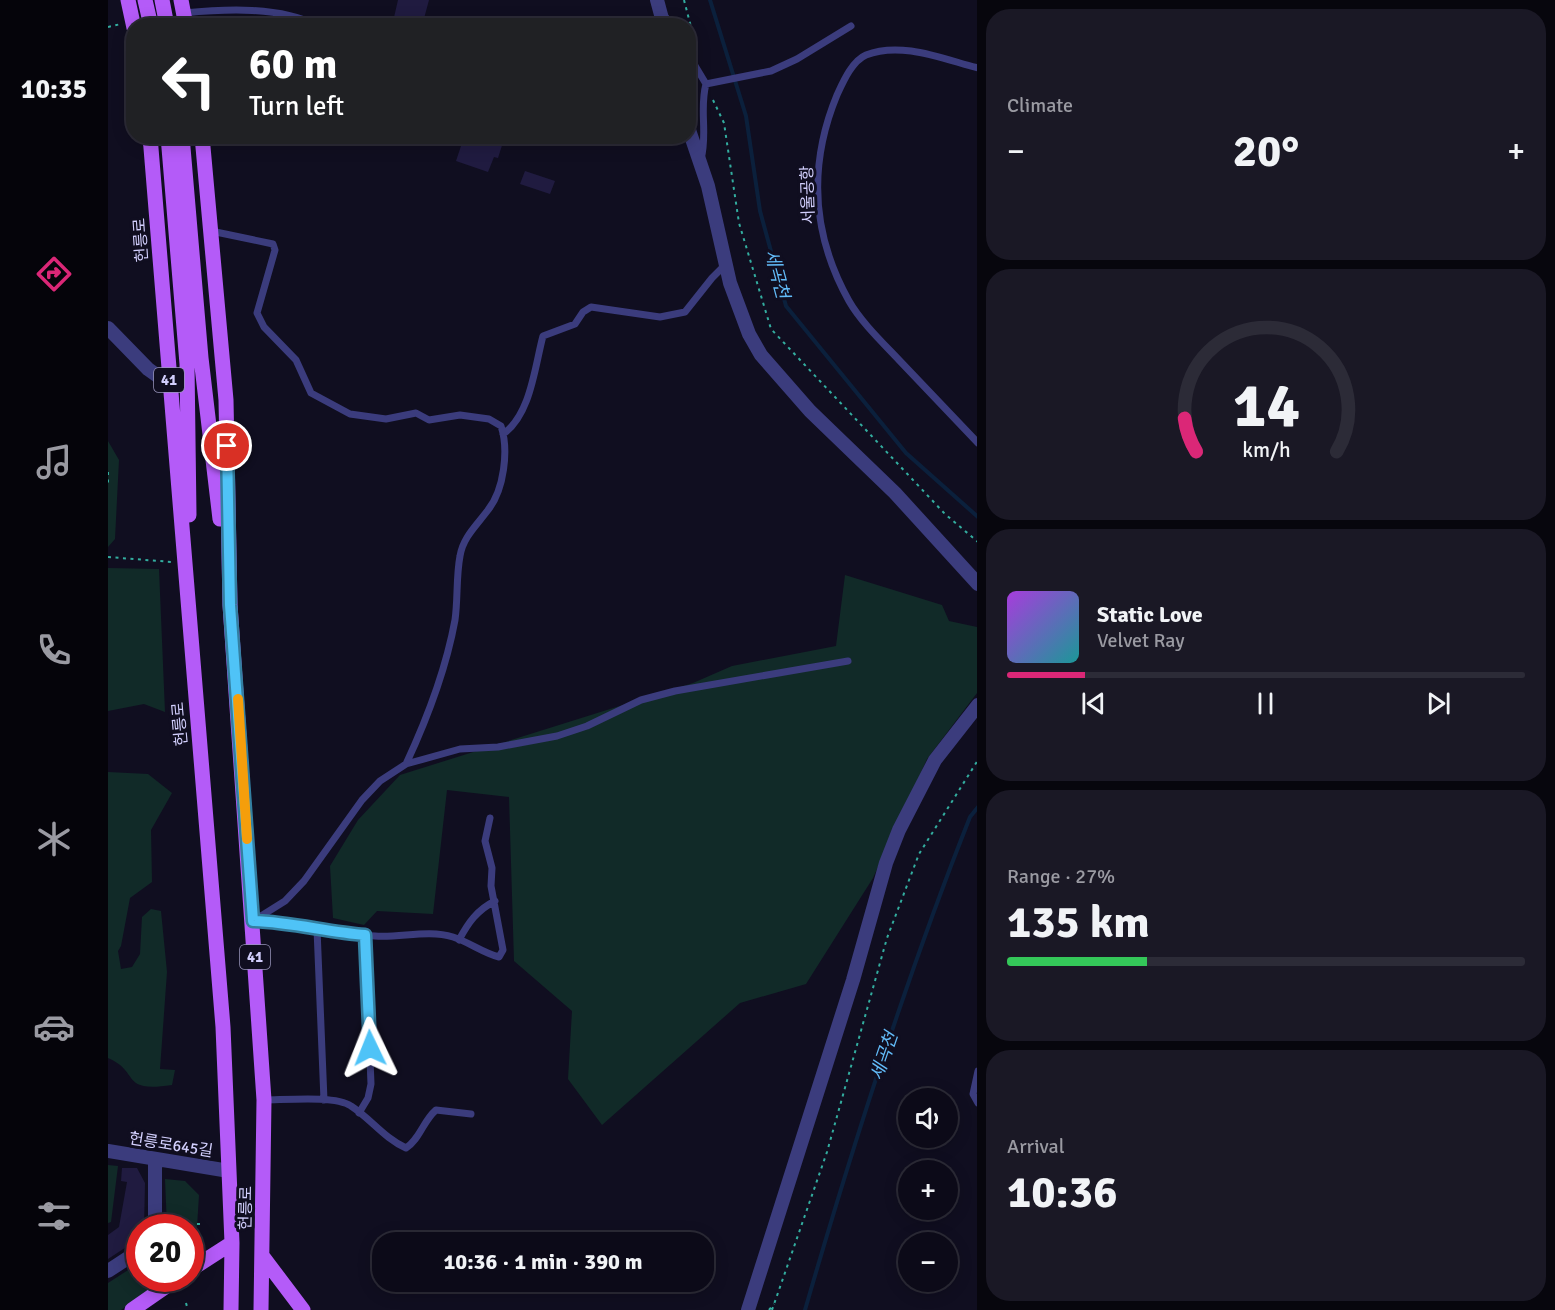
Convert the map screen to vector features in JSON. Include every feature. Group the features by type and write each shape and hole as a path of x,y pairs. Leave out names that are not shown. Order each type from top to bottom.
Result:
{"main road":[{"path":"128,0 132,18"},
{"path":"145,0 149,18"},
{"path":"162,0 165,18"},
{"name":"헌릉로","path":"151,144 223,1027 232,1243 231,1310"},
{"path":"169,144 187,364 190,623"},
{"path":"183,144 201,358 230,605"},
{"name":"헌릉로","path":"203,144 226,400 230,605 264,1100 261,1310"},
{"path":"204,1261 232,1243"},
{"path":"263,1257 303,1310"},
{"path":"132,1310 158,1292"}],"street":[{"path":"692,144 701,162 726,264 749,334 774,372 810,411 895,493 977,583"},
{"path":"108,328 148,369 169,384"},
{"path":"748,1310 853,980 886,863 899,830 935,760 977,706"},
{"name":"헌릉로645길","path":"108,1152 229,1171"},
{"path":"155,1160 155,1214"},
{"path":"108,1271 126,1259"}],"lane":[{"path":"184,13 232,8 294,18"},
{"path":"701,162 705,144 703,94 709,83 771,71 797,59 851,26"},
{"name":"서울공항","path":"977,68 918,53 889,49 864,56 844,78 825,123 819,164 818,217 831,264 850,303 880,340 977,442"},
{"path":"696,65 709,83"},
{"path":"210,231 273,244 275,250 257,313 264,327 296,360 311,393 350,414 386,419 416,413 429,420 468,415 489,419 501,426 503,434 502,476 496,496 465,542 460,555 458,598 451,639 425,720 406,764"},
{"path":"503,434 521,410 543,336 575,324 583,312 591,307 660,317 685,312 726,264"},
{"path":"253,921 285,901 304,881 362,800 380,780 406,764 460,749 498,747 557,736 587,726 641,700 675,691 848,661"},
{"path":"253,921 286,921 317,929 365,935 439,935 459,940 500,957 503,950 491,886 492,868 485,842 490,818"},
{"path":"459,940 483,907 495,901"},
{"path":"317,929 324,1100"},
{"path":"359,1113 368,1098 371,1084 365,935"},
{"path":"977,1076 973,1094 977,1101"},
{"path":"264,1100 324,1100 350,1104 393,1142 406,1148 412,1144 429,1116 436,1110 471,1114"}],"path":[{"path":"684,0 689,18"},
{"path":"696,45 698,52"},
{"path":"709,83 724,123 739,223 771,328 945,514 977,541"},
{"path":"108,472 108,484"},
{"path":"108,557 184,563"},
{"path":"771,1310 776,1302 827,1152 891,928 919,854 977,762"},
{"path":"186,1303 188,1310"}],"green space":[{"path":"108,441 119,460 115,539 108,547"},
{"path":"108,568 159,569 165,712 144,704 108,711"},
{"path":"845,575 942,605 949,621 977,627 977,693 927,759 873,878 806,984 740,1003 602,1125 568,1079 572,1011 514,961 509,797 447,790 433,914 377,911 364,925 333,918 330,866 358,820 400,775 693,683 732,666 836,646"},
{"path":"108,772 148,774 172,793 151,830 152,882 130,898 121,946 118,951 121,969 132,967 140,954 142,917 151,909 161,911 167,972 160,1069 175,1070 172,1085 155,1087 137,1084 124,1069 108,1058"},
{"path":"108,1165 118,1166 111,1222 108,1223"},
{"path":"165,1179 185,1181 199,1195 198,1214 166,1214"},
{"path":"126,1271 126,1292 147,1292 121,1310 108,1310 108,1283"}],"building":[{"path":"398,0 429,0 424,18 394,18"},
{"path":"456,144 502,144 498,158 494,157 488,172 456,161 461,146"},
{"path":"525,171 555,181 550,194 520,184"},
{"path":"122,1168 137,1168 145,1183 144,1214 126,1214 126,1247 108,1259 108,1235 119,1227 127,1182 121,1181"}],"waterway":[{"name":"세곡천","path":"710,0 746,116 760,211 786,306 906,453 977,516"},
{"name":"세곡천","path":"805,1310 861,1124 902,1000 970,817 977,808"}],"slow traffic":[{"path":"238,699 247,839"}],"route":[{"path":"227,446 230,605 253,921 286,921 325,931 365,935 370,1048"}]}
